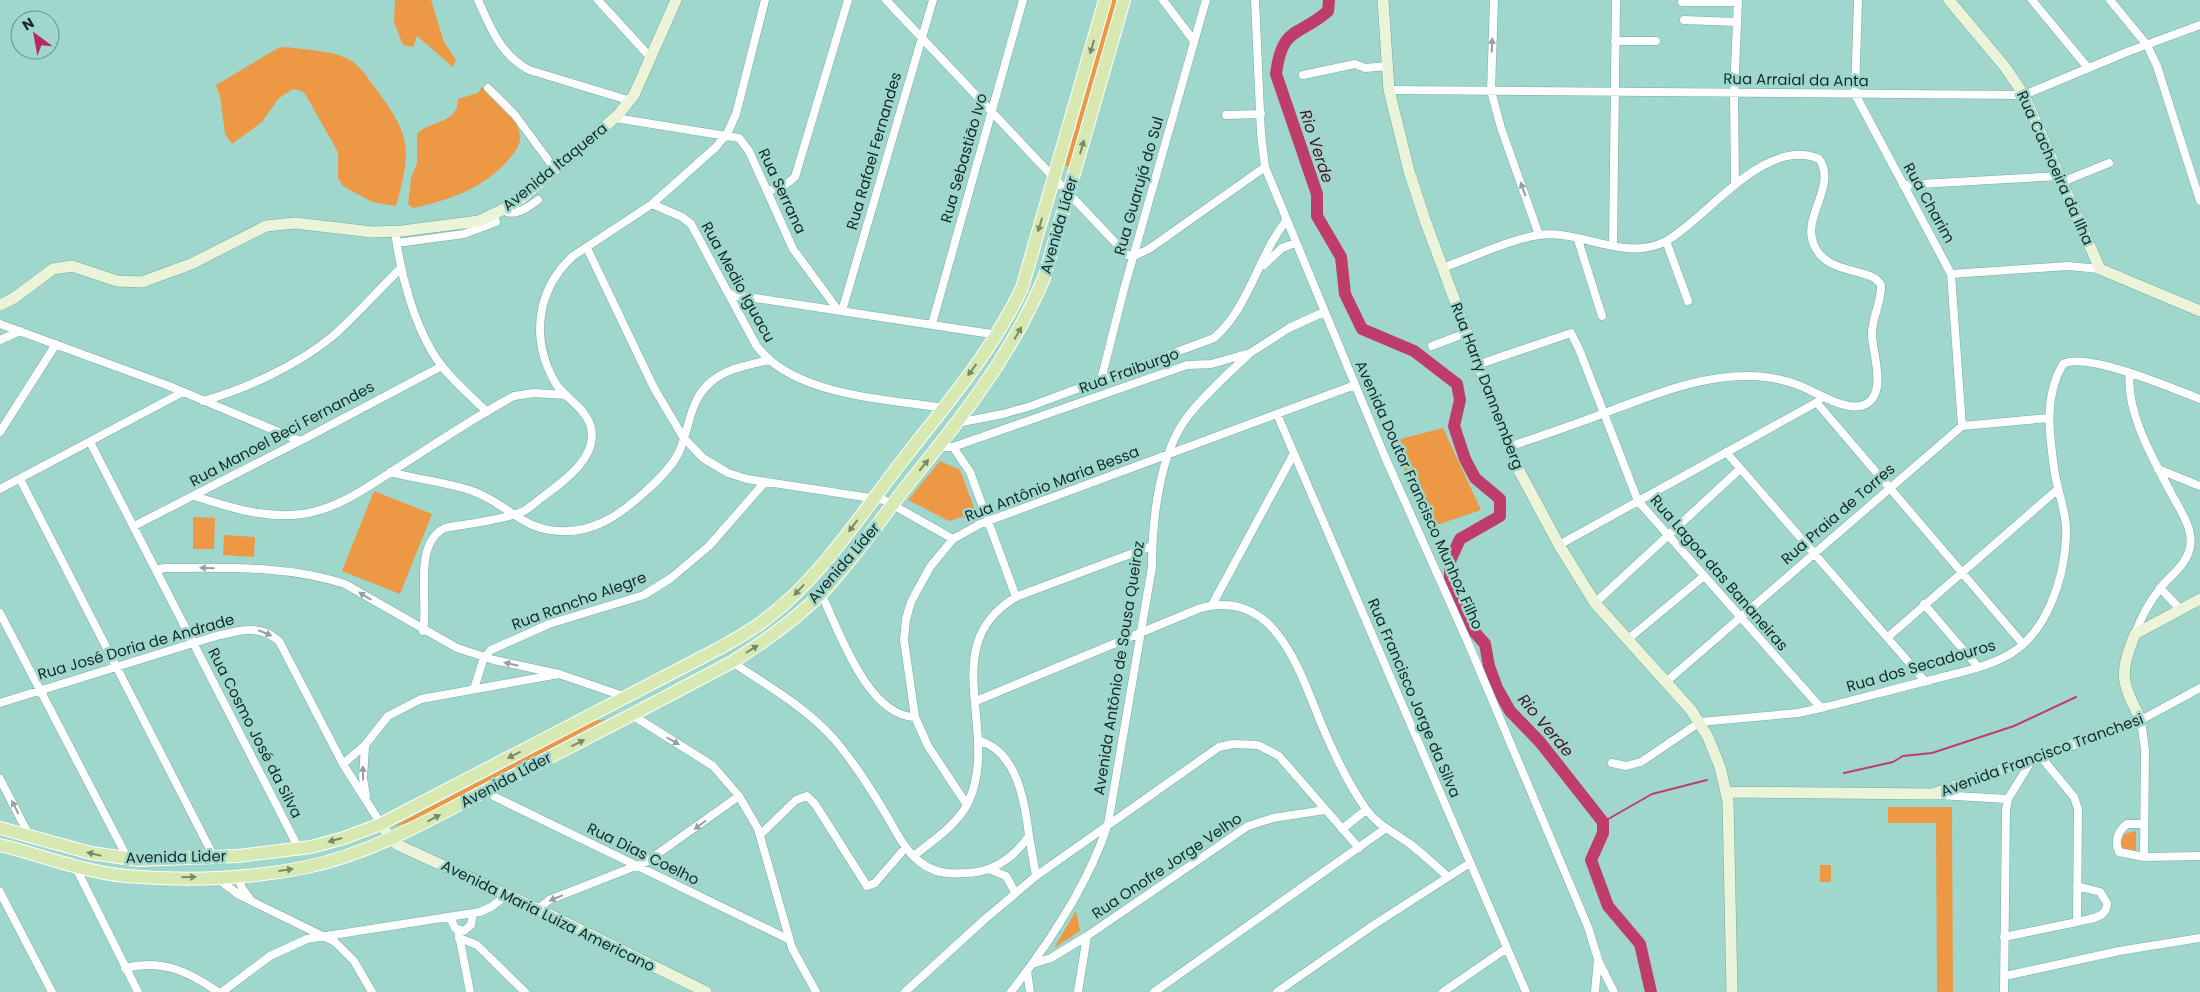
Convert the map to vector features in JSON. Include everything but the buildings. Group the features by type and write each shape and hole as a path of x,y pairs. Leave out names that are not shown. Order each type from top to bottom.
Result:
{"main road":[{"name":"Avenida Líder","path":"265,854 299,849 344,838 380,824 745,634 766,620 794,596 832,554 998,334 1022,288 1105,0"},
{"name":"Avenida Líder","path":"141,876 215,877 307,867 345,856 391,839 732,662 769,638 822,593 957,423 998,365 1029,313 1044,278 1124,0"},
{"path":"632,715 631,707 638,698 687,671 697,660"},
{"name":"Avenida Lider","path":"0,828 91,853 128,859 265,854"},
{"name":"Avenida Lider","path":"0,844 94,871 141,876"}],"street":[{"path":"478,0 493,33 515,62 529,70 631,100"},
{"path":"598,0 650,57"},
{"name":"Avenida Itaquera","path":"0,305 14,298 53,269 72,266 117,281 142,282 191,264 266,226 295,223 372,232 396,237 463,224 498,212 522,198 554,168 615,118 631,100 676,0"},
{"path":"422,631 425,621 423,575 434,535 445,528 520,513 559,485 573,472 589,451 591,433 588,418 557,384 544,357 539,329 541,310 550,284 562,267 652,204 716,147 727,134 736,114 765,0"},
{"path":"768,191 784,186 795,177 848,0"},
{"path":"886,0 1122,251 1134,256 1149,249 1265,167"},
{"name":"Rua Rafael Fernandes","path":"840,310 933,0"},
{"name":"Rua Sebastião Ivo","path":"932,324 1023,0"},
{"path":"1164,0 1194,41"},
{"name":"Rua Guarujá do Sul","path":"1102,380 1134,256 1206,0"},
{"name":"Avenida Doutor Francisco Munhoz Filho","path":"1255,0 1265,167 1355,385 1588,927 1598,959 1595,992"},
{"name":"Rua Harry Dannemberg","path":"1383,0 1389,90 1414,189 1508,447 1526,486 1559,545 1595,603 1627,640 1667,681 1700,722 1714,750 1727,792 1732,992"},
{"path":"1494,0 1492,91 1504,135 1539,235"},
{"path":"1613,246 1616,0"},
{"name":"Rua Charim","path":"1858,0 1855,94 1951,274 1962,426"},
{"name":"Rua Cachoeira da Ilha","path":"1949,0 2005,67 2024,95 2100,269"},
{"path":"2032,0 2088,68"},
{"path":"2110,0 2147,45 2160,72 2200,201"},
{"path":"1682,2 1738,1 1734,92 1734,185"},
{"path":"1684,20 1737,22"},
{"name":"Rua Arraial da Anta","path":"1389,90 2024,95 2200,25"},
{"path":"1615,41 1656,42"},
{"path":"1303,75 1355,64 1365,68 1388,66"},
{"path":"488,88 515,115 554,168"},
{"path":"1226,115 1261,114"},
{"name":"Rua Serrana","path":"615,118 735,136 743,143 768,191 793,249 840,310"},
{"path":"1442,268 1539,235 1640,248 1666,241 1734,185 1764,166 1800,155 1819,159 1825,176 1811,228 1811,236 1815,248 1823,259 1829,263 1873,278 1882,285 1872,325 1877,375 1875,393 1872,400 1860,406 1839,403 1786,381 1753,376 1729,376 1707,379 1684,386 1508,447"},
{"path":"1903,185 2061,179 2109,163"},
{"path":"498,212 509,214 518,212 538,200"},
{"name":"Rua Medio Iguacu","path":"652,204 682,217 691,224 756,344 768,360 792,375 816,384 847,392 944,408"},
{"name":"Rua Fraiburgo","path":"957,423 1004,414 1214,338 1225,326 1257,274 1286,221"},
{"path":"396,237 401,268 426,339 442,366 487,412"},
{"path":"1578,240 1602,316"},
{"path":"1666,241 1688,301"},
{"name":"Rua Fraiburgo","path":"1257,274 1274,253 1296,243"},
{"path":"587,248 654,388 683,437 703,458 728,472 764,482 874,497 893,504 953,539"},
{"path":"1951,274 2068,266 2100,269 2200,311"},
{"path":"203,401 244,386 314,350 346,324 401,268"},
{"path":"729,294 998,334"},
{"name":"Rua Fraiburgo","path":"938,447 953,447 1187,365 1211,364 1250,354 1289,328 1324,312"},
{"path":"0,324 183,392 300,441"},
{"path":"0,340 20,331"},
{"path":"1432,346 1466,333"},
{"name":"Rua Lagoa das Bananeiras","path":"1477,364 1571,333 1579,349 1638,501 1821,708"},
{"path":"0,432 56,344"},
{"name":"Avenida Antônio de Sousa Queiroz","path":"1011,992 1030,968 1087,875 1097,856 1108,824 1152,567 1152,546 1166,455 1187,417 1250,354"},
{"path":"390,472 460,487 478,493 512,515 540,529 561,531 584,529 602,523 616,515 653,485 669,468 679,452 688,418 700,394 711,382 724,373 768,360"},
{"name":"Rua dos Secadouros","path":"1700,722 1798,713 1821,708 1978,667 2011,653 2023,644 2040,624 2050,606 2064,558 2067,537 2058,489 2049,418 2050,401 2055,381 2064,364 2069,361 2086,362 2130,373"},
{"name":"Rua Manoel Beci Fernandes","path":"134,526 442,366"},
{"path":"2144,857 2145,750 2141,720 2126,690 2123,677 2128,653 2135,634 2160,588 2183,563 2190,546 2190,537 2180,510 2158,469 2132,402 2129,383 2130,373 2200,399"},
{"name":"Rua Antônio Maria Bessa","path":"967,805 928,746 915,718 905,661 906,619 918,587 930,567 953,539 989,520 1355,385"},
{"path":"0,489 183,392"},
{"path":"194,496 233,508 265,514 301,514 319,510 338,503 514,396 523,393 566,395"},
{"path":"1559,545 1825,397"},
{"path":"1817,403 2023,644"},
{"name":"Rua Francisco Jorge da Silva","path":"1276,414 1526,992"},
{"path":"1962,426 2049,418"},
{"name":"Rua Praia de Torres","path":"1667,681 1962,426"},
{"name":"Rua Cosmo José da Silva","path":"90,442 299,849"},
{"path":"953,447 970,472 1016,598"},
{"path":"1726,452 1888,636 1925,681"},
{"path":"1212,605 1293,455"},
{"path":"2158,469 2200,486"},
{"path":"1595,603 1740,470"},
{"path":"20,479 214,857"},
{"name":"Rua Rancho Alegre","path":"484,657 491,650 529,632 623,602 658,587 710,546 764,482"},
{"path":"1888,636 2058,489"},
{"path":"914,856 944,831 967,805 975,783 980,741 973,657 983,628 995,613 1016,598 1152,546"},
{"path":"156,570 164,568 258,569 330,580 344,584 422,631 457,648 484,657 559,674 626,697"},
{"path":"1627,640 1704,576"},
{"path":"2160,588 2180,610"},
{"path":"822,593 854,663 870,690 897,714 915,718"},
{"path":"2135,634 2200,599"},
{"path":"976,701 1141,632 1212,605 1232,604 1244,608 1263,620 1288,647 1333,751 1366,810 1448,877"},
{"path":"1924,604 1978,667"},
{"path":"0,613 128,859"},
{"name":"Rua José Doria de Andrade","path":"0,702 194,643 242,630 259,629 279,641 343,764 380,824"},
{"path":"474,688 484,657"},
{"path":"732,662 804,711 832,738 865,781 906,847 923,865 937,872 949,874 991,870 1006,876 1015,892"},
{"path":"343,764 365,746 388,716 421,699 559,674"},
{"name":"Avenida Francisco Tranchesi","path":"1727,792 1933,794 2141,720 2200,688"},
{"path":"632,715 713,766 739,796 760,835 788,939 796,959 816,992"},
{"path":"1612,763 1626,766 1641,762 1700,722"},
{"path":"980,741 993,746 1008,762 1022,797 1036,876"},
{"path":"906,992 1015,892 1036,876 1209,752 1232,744 1258,745 1279,756 1359,848"},
{"path":"365,746 363,778 366,801"},
{"path":"2004,992 2006,810 2008,800 2036,757 2077,802 2077,922"},
{"path":"0,780 29,835"},
{"name":"Rua Dias Coelho","path":"488,789 495,796 788,939"},
{"path":"1933,794 2008,800"},
{"path":"538,909 549,900 637,866 668,848 739,796"},
{"path":"760,835 796,800 807,796 867,886 875,883 906,847"},
{"name":"Rua Onofre Jorge Velho","path":"1030,968 1051,958 1087,936 1248,826 1273,818 1325,810"},
{"path":"1342,829 1366,810"},
{"path":"380,824 391,839"},
{"path":"2144,824 2127,824 2118,834 2116,843 2119,852 2144,857 2200,856"},
{"path":"1154,992 1386,828"},
{"path":"991,870 1014,853 1029,836"},
{"name":"Avenida Maria Luiza Americano","path":"391,839 398,845 538,909 706,992"},
{"path":"1277,992 1470,863"},
{"path":"75,866 138,992"},
{"path":"237,875 242,888 251,901"},
{"path":"215,877 239,895 335,942 349,956 372,992"},
{"path":"2004,937 2102,916 2105,913 2107,903 2100,892 2077,886"},
{"path":"0,892 52,992"},
{"path":"222,992 270,956 292,945 321,935 472,913 491,907 508,895"},
{"path":"459,934 469,928 472,913"},
{"path":"450,917 459,934 470,992"},
{"path":"459,934 477,945 525,992"},
{"path":"1078,992 1087,936"},
{"path":"2005,976 2119,951 2200,938"},
{"path":"1443,992 1507,948"},
{"path":"1598,959 1614,992"},
{"path":"125,968 155,964 174,967 193,975 218,992"},
{"path":"1030,968 1030,992"}],"shaded area":[{"path":"395,0 431,0 444,42 456,60 453,67 417,36 413,47 403,45 394,22"},
{"path":"1112,0 1117,0 1069,167 1065,165"},
{"path":"286,47 330,53 353,62 363,72 389,108 403,134 406,158 396,206 372,202 343,186 338,178 338,152 304,92 293,89 279,98 262,122 232,144 225,134 220,96 216,85 278,48"},
{"path":"482,87 512,115 519,130 520,138 517,148 500,168 478,185 453,197 413,208 408,204 411,178 417,163 417,134 428,126 448,118 457,107 458,99 478,93"},
{"path":"1443,428 1481,510 1428,528 1393,441"},
{"path":"940,461 960,470 976,513 949,521 908,500"},
{"path":"374,491 432,514 400,594 342,571"},
{"path":"193,517 215,518 214,549 193,549"},
{"path":"224,535 255,537 254,557 223,555"},
{"path":"606,719 414,821 392,827 594,721"},
{"path":"1888,807 1952,807 1953,992 1937,992 1936,823 1888,823"},
{"path":"2136,831 2136,851 2122,849 2120,845 2124,834"},
{"path":"1820,865 1831,865 1831,882 1820,882"},
{"path":"1076,911 1080,931 1054,948"}],"waterway":[{"name":"Rio Verde","path":"1329,0 1328,11 1287,39 1279,58 1276,74 1317,194 1317,216 1341,257 1345,294 1362,329 1414,351 1457,384 1460,400 1454,426 1465,459 1475,478 1500,499 1500,516 1460,539 1450,561 1450,593 1464,620 1485,644 1489,666 1497,688 1510,711 1540,742 1603,822 1603,833 1591,860 1608,906 1640,944 1651,992"},
{"path":"1844,773 1893,762 1903,756 1932,753 2014,726 2076,697"},
{"path":"1603,822 1652,794 1707,780"}]}
